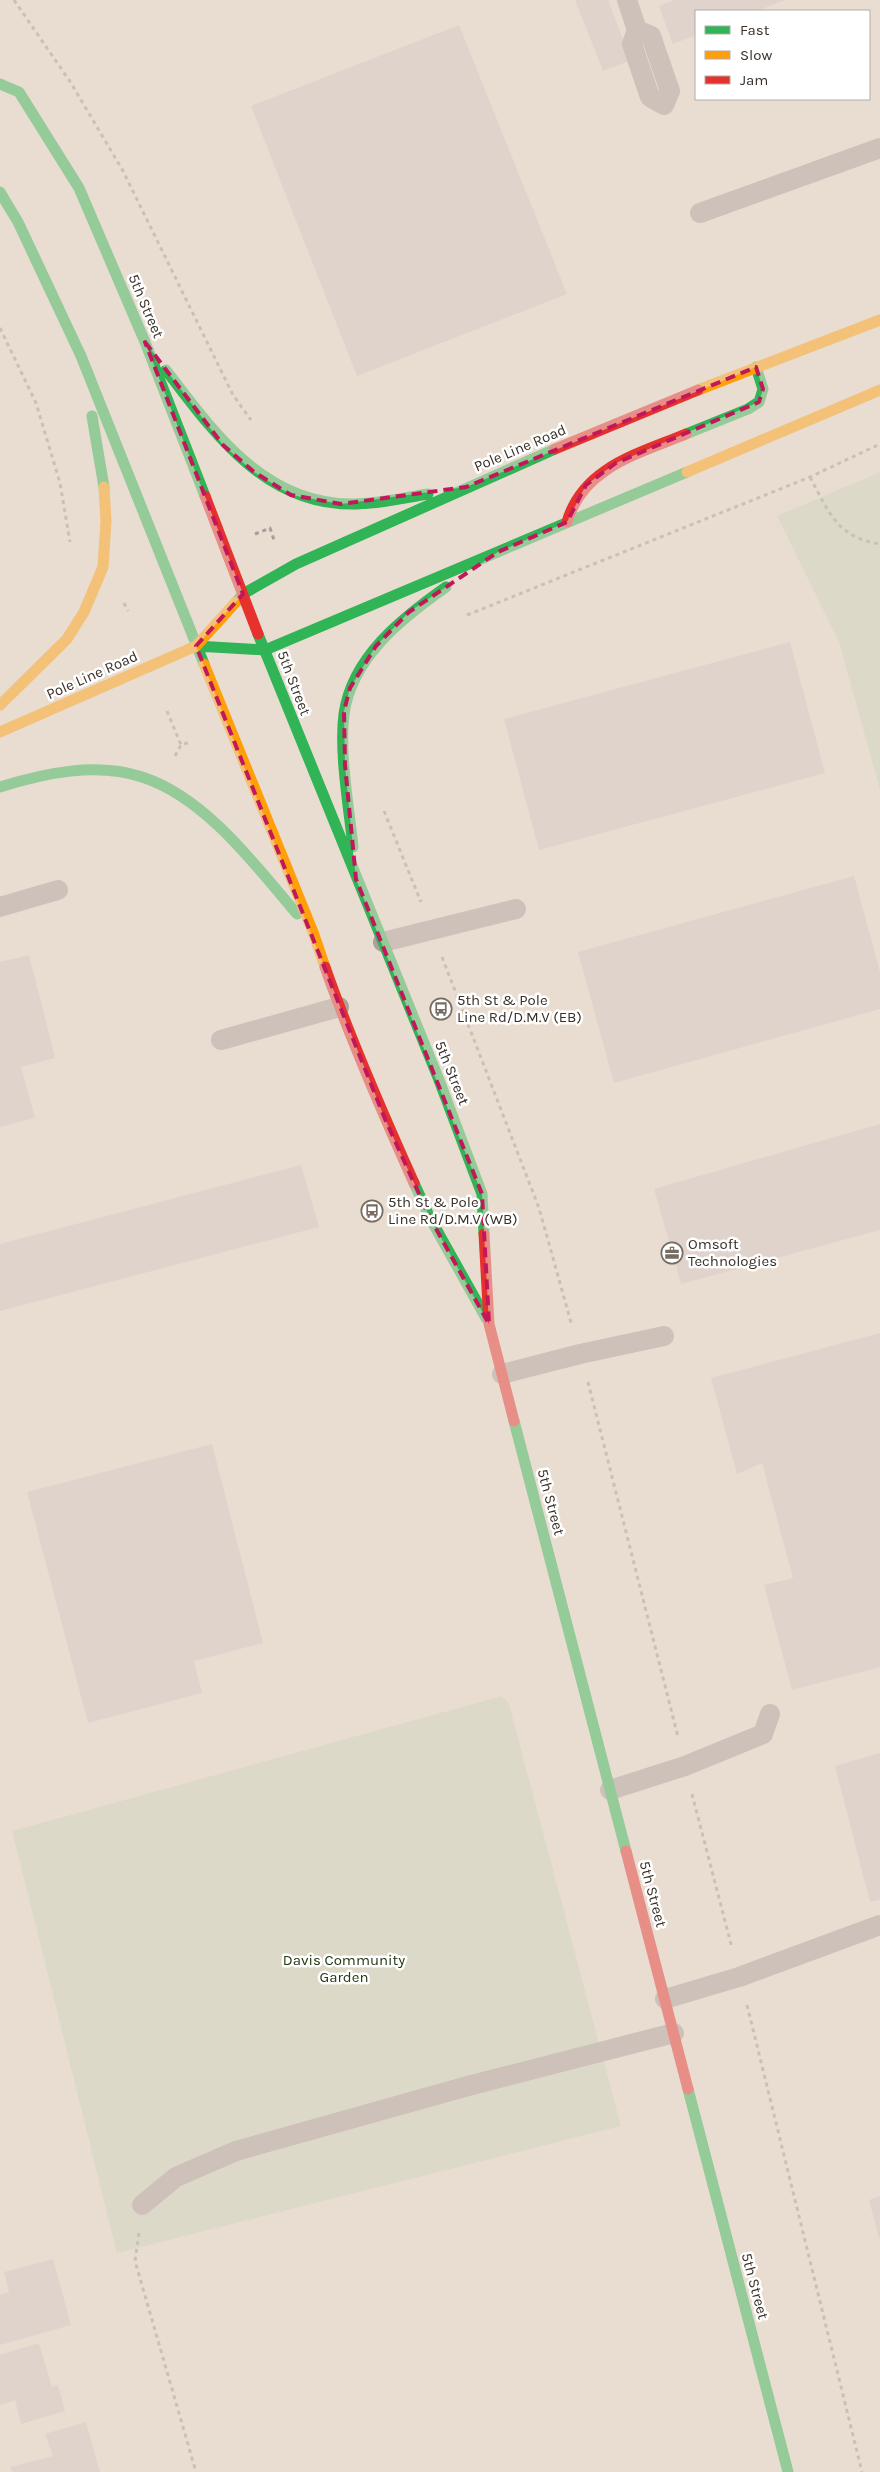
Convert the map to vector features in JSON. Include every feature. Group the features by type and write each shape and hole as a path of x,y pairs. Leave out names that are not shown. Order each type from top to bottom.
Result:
{"main road":[{"name":"5th Street","path":"0,84 19,92 79,188 146,342 265,650 356,879 439,1080 482,1194 490,1324 788,2472"},
{"name":"5th Street","path":"0,192 18,222 81,356 164,558 230,735 313,932 340,1007 385,1119 430,1218 490,1324"},
{"name":"Pole Line Road","path":"0,732 196,646 243,594 292,566 466,487 671,400 880,320"},
{"path":"146,342 223,445 254,472 291,494 341,504 378,502 466,487"},
{"path":"0,705 67,639 84,612 103,567 106,521 104,478 81,356"},
{"path":"567,522 572,505 586,485 616,463 748,409 759,402 763,389 756,366"},
{"name":"Pole Line Road","path":"196,646 265,650 880,390"},
{"path":"356,879 344,765 344,711 350,688 376,646 409,612 498,552"},
{"path":"0,787 53,773 93,769 134,774 158,783 189,803 234,841 313,932"}],"lane":[{"path":"627,0 637,30"},
{"path":"700,213 880,148"},
{"path":"0,907 58,890"},
{"path":"383,942 516,909"},
{"path":"221,1040 340,1007"},
{"path":"502,1374 580,1354 664,1336"},
{"path":"610,1790 685,1766 763,1734 770,1714"},
{"path":"665,1999 739,1977 880,1924"},
{"path":"142,2205 176,2178 236,2151 468,2086 674,2033"}],"path":[{"path":"14,0 71,83 123,171 233,395 255,426"},
{"path":"0,328 36,404 60,484 71,552"},
{"path":"810,477 833,520 844,531 862,541 880,544"},
{"path":"255,534 270,528 276,542"},
{"path":"167,711 181,745 190,742"},
{"path":"142,2205 135,2261 196,2472"}],"highlighted area":[{"path":"145,342 223,445 254,472 291,495 341,504 466,487 756,367 763,389 759,402 616,463 586,485 567,522 498,552 409,612 376,646 350,688 344,711 345,765 356,879 482,1194 489,1324 430,1218 385,1119 196,646 243,594"}],"green space":[{"path":"880,472 880,790 839,642 777,516"},
{"name":"Davis Community Garden","path":"502,1696 509,1704 621,2126 117,2253 12,1831"}],"building":[{"path":"575,0 608,0 631,60 603,71"},
{"path":"674,0 785,0 760,10 695,10 695,35 673,44 659,6"},
{"path":"459,25 567,294 357,376 251,106"},
{"path":"790,642 825,773 539,850 504,719"},
{"path":"854,876 880,972 880,1009 614,1083 578,952"},
{"path":"29,955 55,1058 21,1067 35,1118 0,1127 0,962"},
{"path":"880,1124 880,1230 681,1284 654,1189"},
{"path":"301,1165 319,1227 0,1311 0,1244"},
{"path":"880,1333 880,1667 792,1690 764,1585 793,1578 762,1463 737,1474 711,1378"},
{"path":"212,1444 263,1643 194,1661 202,1693 88,1723 27,1492"},
{"path":"880,1753 880,1900 870,1902 835,1766"},
{"path":"880,2196 880,2238 879,2238 869,2200"},
{"path":"53,2259 71,2325 0,2345 0,2295 9,2292 4,2272"},
{"path":"39,2343 52,2387 58,2385 65,2411 21,2424 15,2400 0,2405 0,2355"},
{"path":"86,2422 100,2472 12,2472 10,2467 53,2456 45,2434"}],"traffic: fast":[{"path":"0,84 19,92 79,188 145,342 205,496"},
{"path":"0,192 18,222 81,356 204,664"},
{"path":"686,434 748,409 759,402 763,389 756,367"},
{"path":"166,370 203,418 244,461 268,479 293,492 322,501 353,504 381,502 428,494"},
{"path":"92,416 104,487"},
{"path":"236,602 243,594 296,564 555,449"},
{"path":"196,646 265,650 687,472"},
{"path":"353,847 343,746 344,714 349,693 357,674 382,641 396,626 446,587"},
{"path":"258,634 439,1080 482,1194 484,1234"},
{"path":"0,787 35,777 71,771 107,770 142,777 165,787 187,800 208,816 247,855 297,914"},
{"path":"414,1183 430,1218 486,1318"},
{"path":"514,1421 626,1851"},
{"path":"688,2089 788,2472"}],"traffic: slow":[{"path":"698,390 880,320"},
{"path":"687,472 880,390"},
{"path":"0,705 67,639 84,612 103,567 106,521 104,487"},
{"path":"0,732 196,646 236,602"},
{"path":"204,664 313,932 325,967"}],"traffic: jam":[{"path":"555,449 698,390"},
{"path":"567,522 575,503 599,475 631,456 686,434"},
{"path":"205,496 258,634"},
{"path":"325,967 367,1076 414,1183"},
{"path":"484,1234 489,1324 514,1421"},
{"path":"626,1851 688,2089"}],"place":[{"name":"5th St & Pole Line Rd/D.M.V (EB)","path":"441,1009"},
{"name":"5th St & Pole Line Rd/D.M.V (WB)","path":"372,1211"},
{"name":"Omsoft Technologies","path":"672,1253"}]}
